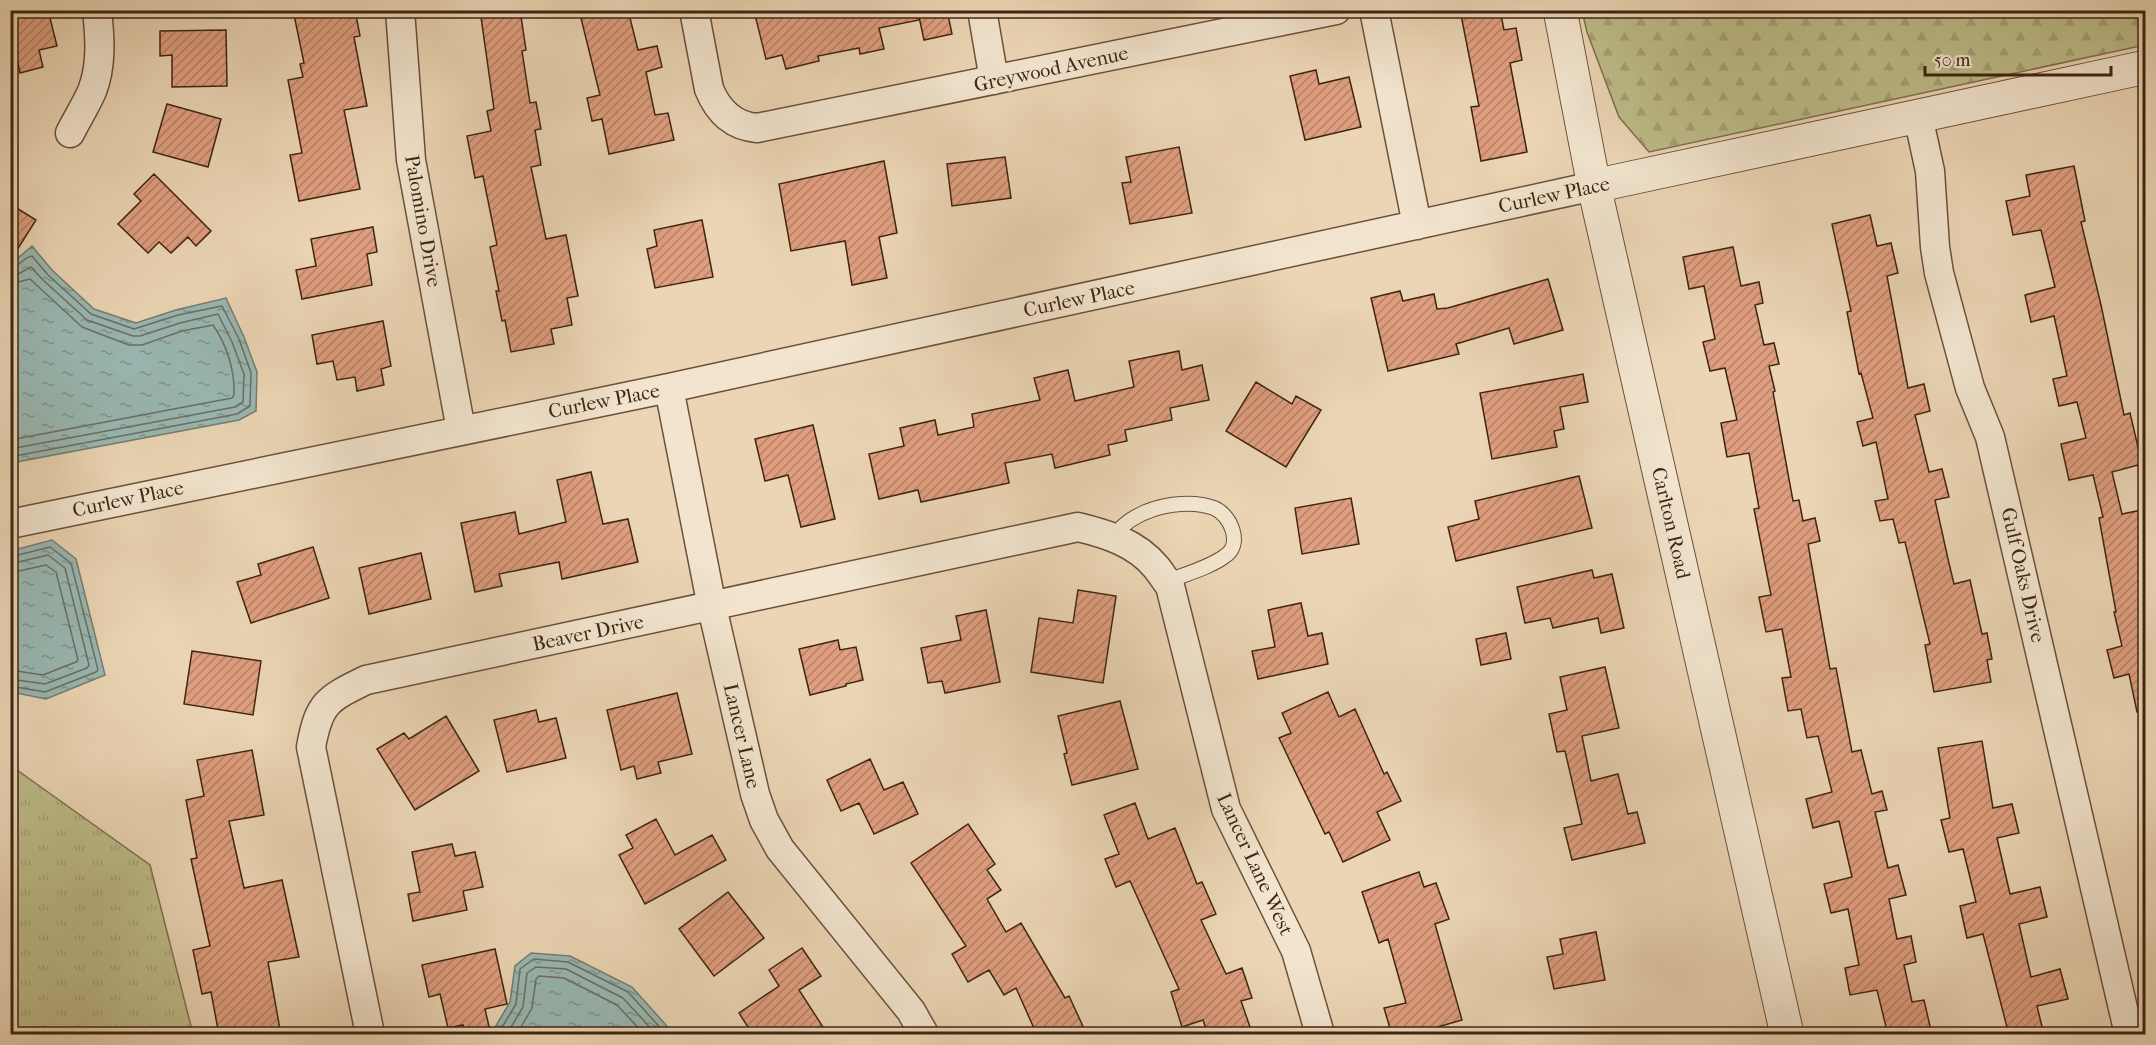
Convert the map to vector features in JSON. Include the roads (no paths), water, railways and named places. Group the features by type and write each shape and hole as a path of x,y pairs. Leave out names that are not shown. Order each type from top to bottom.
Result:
{"street":[{"path":"70,133 92,91 98,70 100,48 97,10"},
{"name":"Palomino Drive","path":"400,10 411,160 461,430"},
{"name":"Greywood Avenue","path":"694,10 709,89 716,105 738,124 757,129 1336,10"},
{"path":"982,10 994,80"},
{"path":"1374,10 1417,225"},
{"name":"Carlton Road","path":"1560,10 1594,186 1787,1035"},
{"name":"Curlew Place","path":"10,524 669,388 2145,67"},
{"name":"Gulf Oaks Drive","path":"1918,117 1930,171 1935,247 1940,273 1970,388 1990,437 2129,1035"},
{"name":"Lancer Lane","path":"669,388 712,607 755,794 764,820 780,849 911,1011 924,1035"},
{"name":"Beaver Drive","path":"370,1035 311,747 315,722 332,697 366,680 1078,527 1113,536 1133,548 1155,565 1168,584"},
{"name":"Lancer Lane West","path":"1168,584 1226,809 1296,951 1320,1035"}],"lane":[{"path":"1113,536 1133,518 1153,509 1198,504 1216,509 1228,522 1234,538 1234,547 1226,556 1168,584"}],"water":[{"path":"32,246 52,270 94,309 136,323 176,310 226,298 257,372 256,411 239,420 11,463 11,264"},
{"path":"52,540 76,559 105,675 46,699 11,692 10,551"},
{"path":"531,953 570,956 632,987 674,1034 491,1034 510,1002 515,966"}]}
